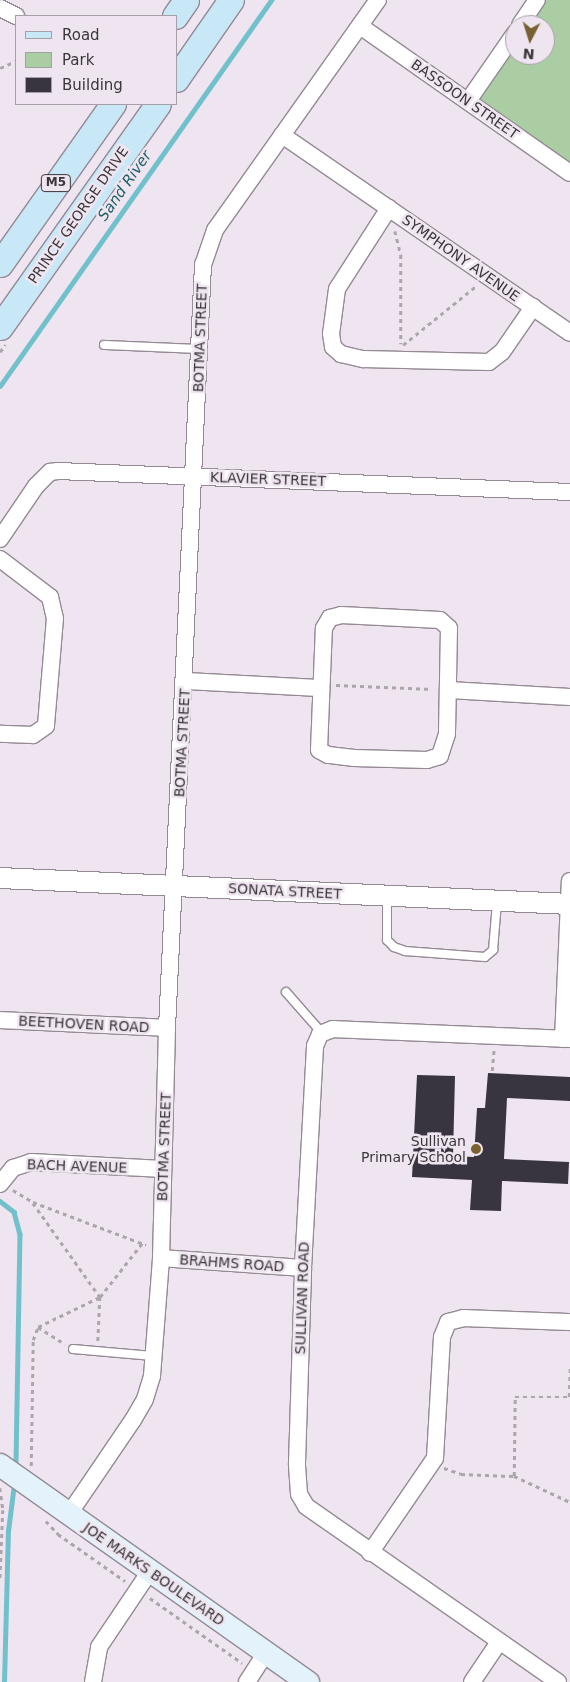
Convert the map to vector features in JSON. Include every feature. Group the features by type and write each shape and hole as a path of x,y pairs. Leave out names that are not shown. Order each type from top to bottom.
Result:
{"main road":[{"path":"176,15 186,0"},
{"path":"178,76 232,0"},
{"path":"77,156 102,105"},
{"name":"M5","path":"0,264 112,105"},
{"name":"PRINCE GEORGE DRIVE","path":"0,327 157,105"},
{"name":"JOE MARKS BOULEVARD","path":"1,1473 29,1479 69,1514 308,1682"}],"street":[{"name":"BOTMA STREET","path":"69,1514 145,1399 153,1356 161,1258 168,1028 186,681 203,265 210,240 378,0"},
{"path":"527,15 538,0"},
{"path":"0,8 15,16"},
{"name":"BASSOON STREET","path":"360,26 570,173"},
{"path":"468,101 505,47"},
{"name":"SYMPHONY AVENUE","path":"282,135 570,333"},
{"name":"SYMPHONY AVENUE","path":"389,208 342,278 333,301 331,334 333,347 346,357 400,353 489,362 502,352 533,307"},
{"name":"KLAVIER STREET","path":"0,539 36,486 50,472 570,492"},
{"path":"0,560 50,597 55,618 46,726 33,735 0,734"},
{"path":"341,615 444,622 449,628 451,644 449,690 443,750 440,756 427,760 323,754 317,746 324,628 330,618 341,615"},
{"path":"186,681 319,688"},
{"path":"449,690 570,697"},
{"name":"SONATA STREET","path":"0,878 570,904"},
{"path":"322,1033 333,1029 567,1039 570,881"},
{"name":"BEETHOVEN ROAD","path":"0,1020 168,1028"},
{"name":"SULLIVAN ROAD","path":"322,1033 315,1046 303,1268 298,1494 306,1506 370,1553 558,1682"},
{"name":"BACH AVENUE","path":"0,1183 13,1168 31,1162 163,1169"},
{"name":"BRAHMS ROAD","path":"161,1258 303,1268"},
{"path":"370,1553 433,1464 436,1451 442,1337 448,1322 464,1318 570,1322"},
{"path":"93,1682 99,1646 150,1572"},
{"path":"472,1682 499,1642"},
{"path":"248,1675 266,1653"}],"lane":[{"path":"104,345 200,349"},
{"path":"387,896 387,940 394,947 405,951 485,957 493,950 497,900"},
{"path":"286,992 322,1033"},
{"path":"73,1348 153,1356"}],"path":[{"path":"0,68 15,61"},
{"path":"389,208 400,254 400,353"},
{"path":"400,353 474,289 484,273"},
{"path":"319,688 326,685 449,690"},
{"path":"492,1071 493,1052"},
{"path":"0,1183 33,1202 143,1242 161,1258"},
{"path":"33,1202 100,1297 98,1351"},
{"path":"29,1479 33,1340 38,1327 100,1297 143,1242"},
{"path":"38,1327 73,1348"},
{"path":"514,1476 515,1398 569,1397 570,1368"},
{"path":"433,1464 461,1474 514,1476 570,1502"},
{"path":"0,1580 1,1473"},
{"path":"45,1520 58,1534 132,1586"},
{"path":"144,1594 248,1675"}],"green space":[{"path":"544,0 570,0 570,164 481,100 481,92 505,57 505,65 555,65 555,15 534,15"}],"building":[{"path":"488,1073 570,1077 570,1101 507,1098 504,1159 569,1162 568,1184 502,1181 501,1211 470,1210 472,1180 412,1177 417,1075 455,1076 453,1156 474,1157 477,1108 485,1108"}],"waterway":[{"name":"Sand River","path":"0,386 271,0"},
{"name":"Sand River","path":"0,1201 14,1212 20,1234 16,1469"},
{"name":"Sand River","path":"4,1682 8,1531 14,1484"}],"place":[{"name":"Sullivan Primary School","path":"476,1149"}]}
